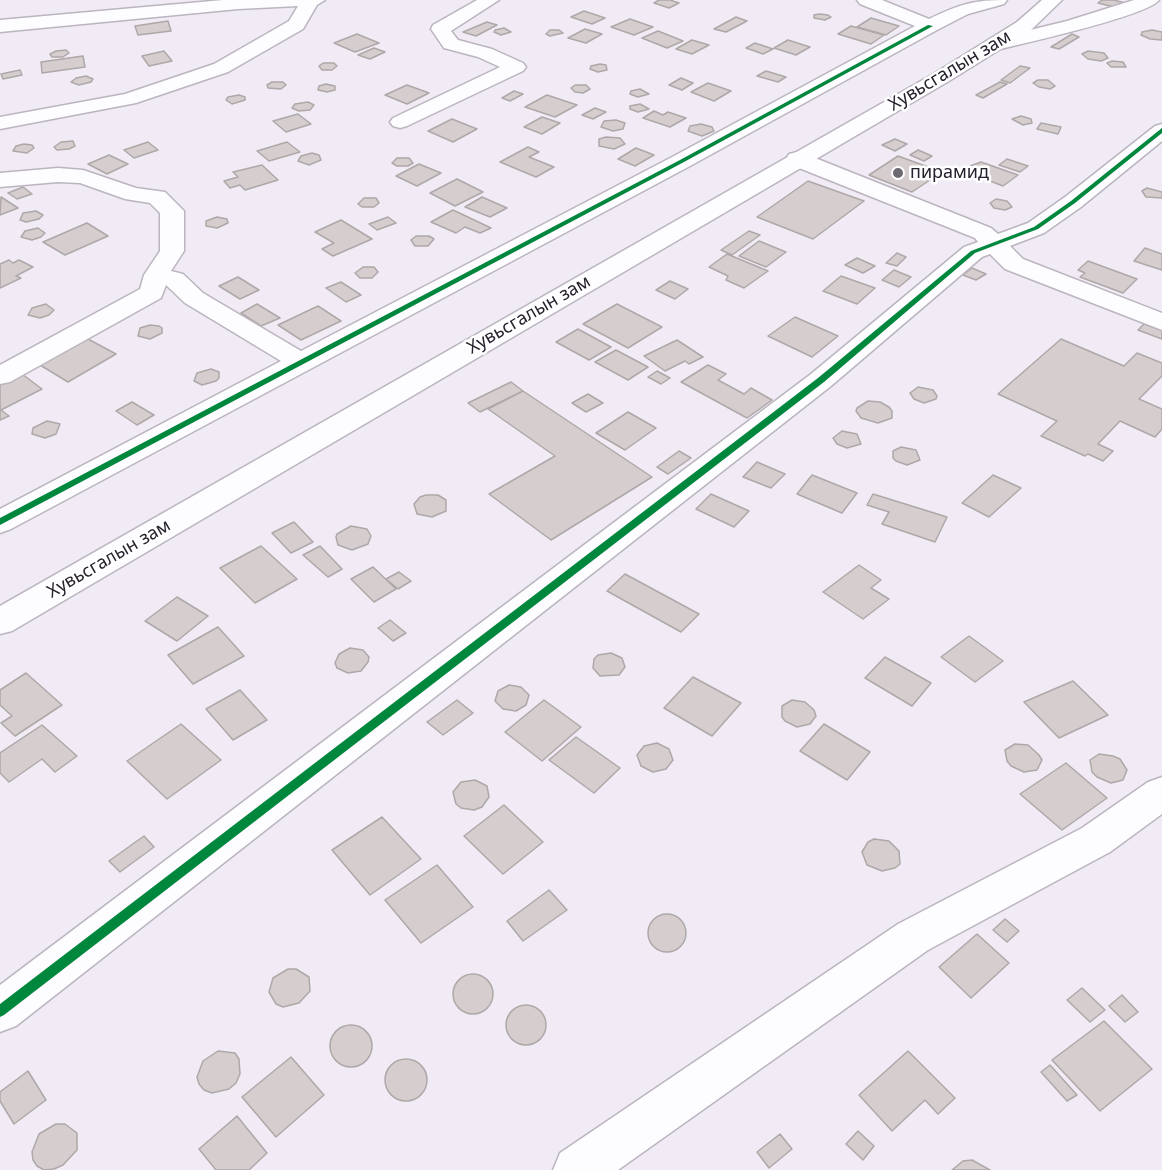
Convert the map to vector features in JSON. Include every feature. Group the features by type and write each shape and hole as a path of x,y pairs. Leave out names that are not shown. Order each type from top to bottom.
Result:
{"street":[{"path":"400,122 516,67 485,53 451,44 440,29 490,0"},
{"path":"866,0 930,26"},
{"path":"0,522 664,170 930,26 962,10 998,0"},
{"name":"Хувьсгалын зам","path":"0,622 942,77 1024,26 1053,0"},
{"path":"996,44 1050,33 1118,13 1150,0"},
{"path":"0,26 238,4 313,1"},
{"path":"0,123 129,99 221,68 296,25 313,1"},
{"path":"0,1011 821,380 973,252 1036,228 1073,202 1162,130"},
{"path":"797,159 983,234 1014,264 1162,322"},
{"path":"0,180 48,176 83,177 132,194 157,197 172,211 172,251 156,275 152,293 0,376"},
{"path":"156,275 174,279 194,297 301,362"},
{"path":"577,1170 913,937 1096,840 1162,793"}],"building":[{"path":"659,0 679,3 669,8 654,3"},
{"path":"1102,0 1125,3 1118,8 1098,3"},
{"path":"584,11 605,18 592,24 571,17"},
{"path":"814,15 831,17 825,20 814,18"},
{"path":"736,17 747,21 726,32 714,29"},
{"path":"871,18 899,26 886,35 857,27"},
{"path":"630,19 653,27 634,35 611,27"},
{"path":"168,21 171,31 138,35 135,26"},
{"path":"487,22 497,25 476,36 463,32"},
{"path":"851,26 884,35 871,44 838,34"},
{"path":"504,28 511,32 501,35 494,32 495,30"},
{"path":"585,29 602,34 586,43 568,38"},
{"path":"550,30 559,30 563,33 550,36 546,34"},
{"path":"1152,30 1162,32 1162,40 1150,39 1141,35 1142,32"},
{"path":"658,31 683,41 667,48 642,38"},
{"path":"357,34 379,43 355,52 334,43"},
{"path":"1072,34 1079,37 1059,49 1051,47"},
{"path":"692,40 709,45 692,54 676,49"},
{"path":"788,40 810,47 796,55 774,48"},
{"path":"755,43 773,49 763,54 746,48"},
{"path":"374,48 385,52 370,59 358,55"},
{"path":"66,50 69,53 63,57 52,57 50,54 56,51"},
{"path":"164,51 172,61 149,66 142,56"},
{"path":"1088,51 1104,53 1108,58 1101,61 1088,59 1082,54"},
{"path":"83,56 85,67 42,73 41,62"},
{"path":"1123,62 1126,67 1111,67 1107,63"},
{"path":"323,63 334,63 337,66 332,70 322,70 319,66"},
{"path":"606,65 607,70 598,72 590,69 591,66"},
{"path":"1020,66 1030,68 1010,83 1001,80"},
{"path":"20,70 22,75 3,79 1,74"},
{"path":"766,71 786,77 778,82 757,76"},
{"path":"86,76 93,79 91,82 79,85 71,82 76,78"},
{"path":"681,78 693,83 682,90 669,85"},
{"path":"1038,80 1048,80 1055,86 1050,89 1039,87 1033,83"},
{"path":"272,82 283,82 286,85 281,89 268,88 267,85"},
{"path":"1000,82 1007,84 983,98 976,95"},
{"path":"708,83 731,91 714,101 691,92"},
{"path":"326,84 335,86 335,90 327,92 318,90 319,86"},
{"path":"407,85 429,93 407,104 385,95"},
{"path":"575,85 586,85 590,89 583,93 575,92 571,88"},
{"path":"640,89 649,94 638,97 630,94 631,91"},
{"path":"514,91 523,94 510,101 502,98"},
{"path":"239,95 245,97 245,100 232,104 226,100 228,97"},
{"path":"547,95 577,105 555,117 525,107"},
{"path":"308,102 314,105 310,110 299,111 292,108 295,104"},
{"path":"640,104 649,109 638,112 630,109 630,106"},
{"path":"595,108 606,112 593,119 582,115"},
{"path":"654,111 663,115 668,112 686,118 670,127 643,118"},
{"path":"298,114 311,124 286,132 273,121"},
{"path":"1021,116 1031,119 1032,123 1023,125 1012,119"},
{"path":"542,117 560,123 542,134 524,127"},
{"path":"452,119 477,129 453,142 428,131"},
{"path":"616,120 625,123 623,129 613,131 601,127 604,121"},
{"path":"1041,123 1061,127 1058,134 1037,129"},
{"path":"701,124 712,127 714,131 702,136 688,131 690,126"},
{"path":"620,138 625,144 614,149 599,146 599,139"},
{"path":"895,139 907,144 895,151 882,145"},
{"path":"73,141 75,146 69,149 57,150 54,147 61,142"},
{"path":"148,142 158,150 134,158 124,150"},
{"path":"287,142 300,152 269,161 257,151"},
{"path":"32,145 34,148 27,153 13,151 16,146"},
{"path":"528,147 539,152 529,157 554,167 536,177 500,162"},
{"path":"636,148 654,155 635,166 618,159"},
{"path":"918,150 932,156 924,161 910,155"},
{"path":"312,153 319,155 321,160 309,165 298,161 301,156"},
{"path":"109,155 128,164 107,174 88,164"},
{"path":"898,156 942,172 912,192 869,175"},
{"path":"397,158 409,158 413,163 408,166 397,166 392,163"},
{"path":"1007,159 1028,166 1020,172 999,165"},
{"path":"981,162 1018,175 1003,186 967,172 970,166"},
{"path":"419,164 441,173 417,186 396,176"},
{"path":"262,165 278,180 245,190 240,185 230,188 224,181 238,177 233,172"},
{"path":"457,179 483,192 455,206 430,193"},
{"path":"808,181 864,201 813,239 757,217"},
{"path":"23,187 32,194 17,199 8,193"},
{"path":"1147,188 1162,192 1162,198 1146,197 1142,191"},
{"path":"1,197 18,208 0,215"},
{"path":"482,197 507,208 490,217 465,207"},
{"path":"364,198 376,198 379,203 374,207 362,207 358,204"},
{"path":"996,199 1007,201 1012,207 1005,210 994,208 990,203"},
{"path":"453,210 491,228 480,233 465,227 456,233 431,222"},
{"path":"36,211 43,215 39,219 26,222 20,220 23,213"},
{"path":"217,217 227,219 228,223 217,228 206,226 206,221"},
{"path":"388,217 396,223 377,230 369,224"},
{"path":"341,220 372,239 333,256 322,249 334,243 315,232"},
{"path":"87,223 108,236 65,255 43,242"},
{"path":"38,228 45,233 41,237 32,240 21,237 25,231"},
{"path":"749,231 760,235 732,255 721,250"},
{"path":"416,236 429,236 434,239 428,246 415,246 411,240"},
{"path":"759,241 786,252 766,267 739,256"},
{"path":"1145,248 1162,254 1162,270 1134,261"},
{"path":"897,253 906,257 897,266 886,263"},
{"path":"727,254 768,271 744,288 726,280 728,276 709,267"},
{"path":"857,258 875,266 863,273 845,265"},
{"path":"9,260 13,263 19,260 33,267 16,276 21,278 0,288 0,264"},
{"path":"1088,261 1137,279 1123,293 1080,277 1085,273 1078,270"},
{"path":"363,267 374,267 378,272 372,278 360,278 355,273"},
{"path":"972,268 986,274 976,280 963,275"},
{"path":"894,270 911,277 899,287 882,280"},
{"path":"841,276 875,288 857,304 823,291"},
{"path":"238,277 259,290 240,299 219,286"},
{"path":"670,281 688,289 675,299 656,290"},
{"path":"341,282 361,295 346,302 326,288"},
{"path":"46,304 54,310 49,315 40,318 28,315 32,308"},
{"path":"257,304 280,318 261,326 241,313"},
{"path":"617,304 662,327 628,348 583,324"},
{"path":"318,306 341,321 301,340 278,325"},
{"path":"795,317 838,336 812,357 768,336"},
{"path":"1144,324 1162,330 1162,339 1138,330"},
{"path":"150,325 162,328 162,333 150,339 138,336 140,328"},
{"path":"578,329 611,347 589,360 556,342"},
{"path":"88,339 116,354 68,382 40,365"},
{"path":"1061,339 1124,366 1137,353 1162,363 1162,376 1139,399 1162,409 1162,429 1155,437 1120,421 1098,444 1113,451 1103,461 1088,454 1085,456 1041,436 1057,421 998,394"},
{"path":"677,340 703,357 689,364 685,361 665,371 644,356"},
{"path":"616,350 648,367 628,380 595,362"},
{"path":"708,365 726,374 718,380 744,394 751,388 772,400 747,418 681,382"},
{"path":"211,369 219,372 219,378 216,381 202,385 194,381 197,373"},
{"path":"657,371 670,378 661,384 648,377"},
{"path":"22,374 42,389 1,410 9,416 0,420 0,384"},
{"path":"511,382 523,391 480,412 468,403"},
{"path":"918,387 933,390 937,396 936,399 924,403 914,399 910,393"},
{"path":"523,391 652,477 551,540 489,494 555,456 488,409"},
{"path":"588,394 603,403 586,412 572,403"},
{"path":"868,401 880,402 889,407 892,411 892,418 878,423 861,418 856,411 857,408"},
{"path":"132,402 154,415 137,425 116,411"},
{"path":"628,412 656,428 625,450 596,433"},
{"path":"47,421 60,424 56,434 45,438 32,434 33,428"},
{"path":"842,431 857,434 861,444 847,448 837,444 833,438"},
{"path":"901,447 916,450 920,460 907,465 896,461 893,458 893,451"},
{"path":"679,451 691,458 668,474 657,467"},
{"path":"757,462 785,474 771,488 743,477"},
{"path":"812,475 857,493 842,513 797,494"},
{"path":"993,475 1021,488 989,517 962,503"},
{"path":"711,494 749,511 734,527 696,509"},
{"path":"873,494 947,517 935,542 882,524 889,512 867,505"},
{"path":"438,495 446,500 446,511 432,517 417,514 414,504 420,497"},
{"path":"294,522 313,542 291,553 272,533"},
{"path":"351,526 367,529 371,536 368,544 352,550 338,545 337,534"},
{"path":"261,546 297,579 255,603 220,568"},
{"path":"320,546 342,569 328,577 303,555"},
{"path":"859,565 881,580 871,588 889,599 863,619 823,592"},
{"path":"373,567 396,589 374,602 351,579"},
{"path":"399,572 411,581 398,589 386,579"},
{"path":"625,574 699,614 681,632 607,591"},
{"path":"177,597 208,616 177,641 145,621"},
{"path":"390,620 406,633 393,641 378,628"},
{"path":"218,627 244,656 193,684 168,655"},
{"path":"969,636 1003,661 975,682 941,657"},
{"path":"350,648 363,650 369,657 361,671 348,673 337,668 335,663 339,654"},
{"path":"611,653 622,658 625,667 619,675 600,676 593,668 594,659 598,655"},
{"path":"885,657 931,683 912,706 865,678"},
{"path":"26,673 62,705 15,736 1,723 12,716 0,705 0,690"},
{"path":"693,677 741,703 712,736 664,708"},
{"path":"1073,681 1108,715 1059,738 1024,702"},
{"path":"509,685 521,687 529,695 526,705 516,711 503,709 495,701 498,691"},
{"path":"240,690 267,720 233,740 206,709"},
{"path":"457,700 473,713 443,735 427,722"},
{"path":"544,700 581,727 542,761 505,732"},
{"path":"792,700 805,702 814,710 816,716 810,724 797,727 782,717 782,706"},
{"path":"181,724 221,760 167,799 127,761"},
{"path":"824,724 870,752 847,780 800,751"},
{"path":"42,725 77,756 55,772 42,759 9,782 0,773 0,753"},
{"path":"576,737 620,768 594,793 549,760"},
{"path":"657,743 669,749 673,760 666,769 653,772 641,766 637,755 644,746"},
{"path":"1015,744 1028,745 1039,755 1042,760 1037,770 1024,772 1011,766 1007,761 1005,750"},
{"path":"1099,754 1120,759 1127,770 1123,780 1111,783 1097,777 1092,772 1090,760"},
{"path":"1066,763 1107,798 1062,830 1020,794"},
{"path":"475,780 487,786 489,797 482,807 474,810 461,808 456,804 453,792 461,782"},
{"path":"504,805 543,842 503,874 464,836"},
{"path":"382,817 421,859 370,895 332,850"},
{"path":"144,836 154,847 120,872 109,861"},
{"path":"874,839 889,841 899,851 900,864 895,868 882,871 867,865 862,852 868,842"},
{"path":"437,865 473,907 421,943 385,900"},
{"path":"549,890 567,910 523,941 507,921"},
{"path":"667,914 680,920 686,933 680,946 667,952 654,946 648,933 654,920"},
{"path":"1005,919 1019,931 1007,942 993,930"},
{"path":"977,934 1009,963 971,998 939,967"},
{"path":"288,969 296,969 309,977 310,991 299,1003 283,1007 276,1004 269,992 273,978"},
{"path":"473,974 487,980 493,994 487,1008 473,1014 459,1008 453,994 459,980"},
{"path":"1082,988 1105,1010 1090,1022 1067,1000"},
{"path":"1122,995 1138,1012 1125,1022 1109,1006"},
{"path":"526,1005 534,1006 540,1011 545,1017 545,1033 540,1039 534,1044 526,1045 518,1044 512,1039 507,1033 506,1025 507,1017 512,1011 518,1006"},
{"path":"1104,1021 1152,1069 1100,1111 1052,1060"},
{"path":"351,1025 366,1031 372,1046 366,1061 351,1067 336,1061 330,1046 336,1031"},
{"path":"218,1051 235,1053 239,1059 240,1074 236,1083 229,1089 212,1093 204,1090 197,1077 203,1061"},
{"path":"908,1051 955,1098 938,1114 925,1100 892,1131 859,1095"},
{"path":"291,1057 324,1095 276,1137 242,1097"},
{"path":"406,1059 414,1060 421,1065 426,1072 426,1088 421,1095 414,1100 406,1101 398,1100 391,1095 386,1088 385,1080 386,1072 391,1065 398,1060"},
{"path":"1050,1065 1077,1095 1067,1101 1041,1072"},
{"path":"28,1071 46,1100 14,1124 0,1101 0,1092"},
{"path":"237,1116 267,1153 249,1170 216,1170 199,1149"},
{"path":"56,1124 65,1124 77,1133 77,1150 63,1165 44,1170 33,1160 32,1152 39,1134"},
{"path":"858,1131 874,1146 863,1160 846,1144"},
{"path":"780,1134 792,1149 769,1168 757,1152"},
{"path":"972,1160 990,1170 952,1170 963,1161"}],"cycle path":[{"path":"0,522 682,161 930,26"},
{"path":"0,1011 821,380 973,252 1036,228 1073,202 1162,130"}],"place":[{"name":"пирамид","path":"898,173"}]}
